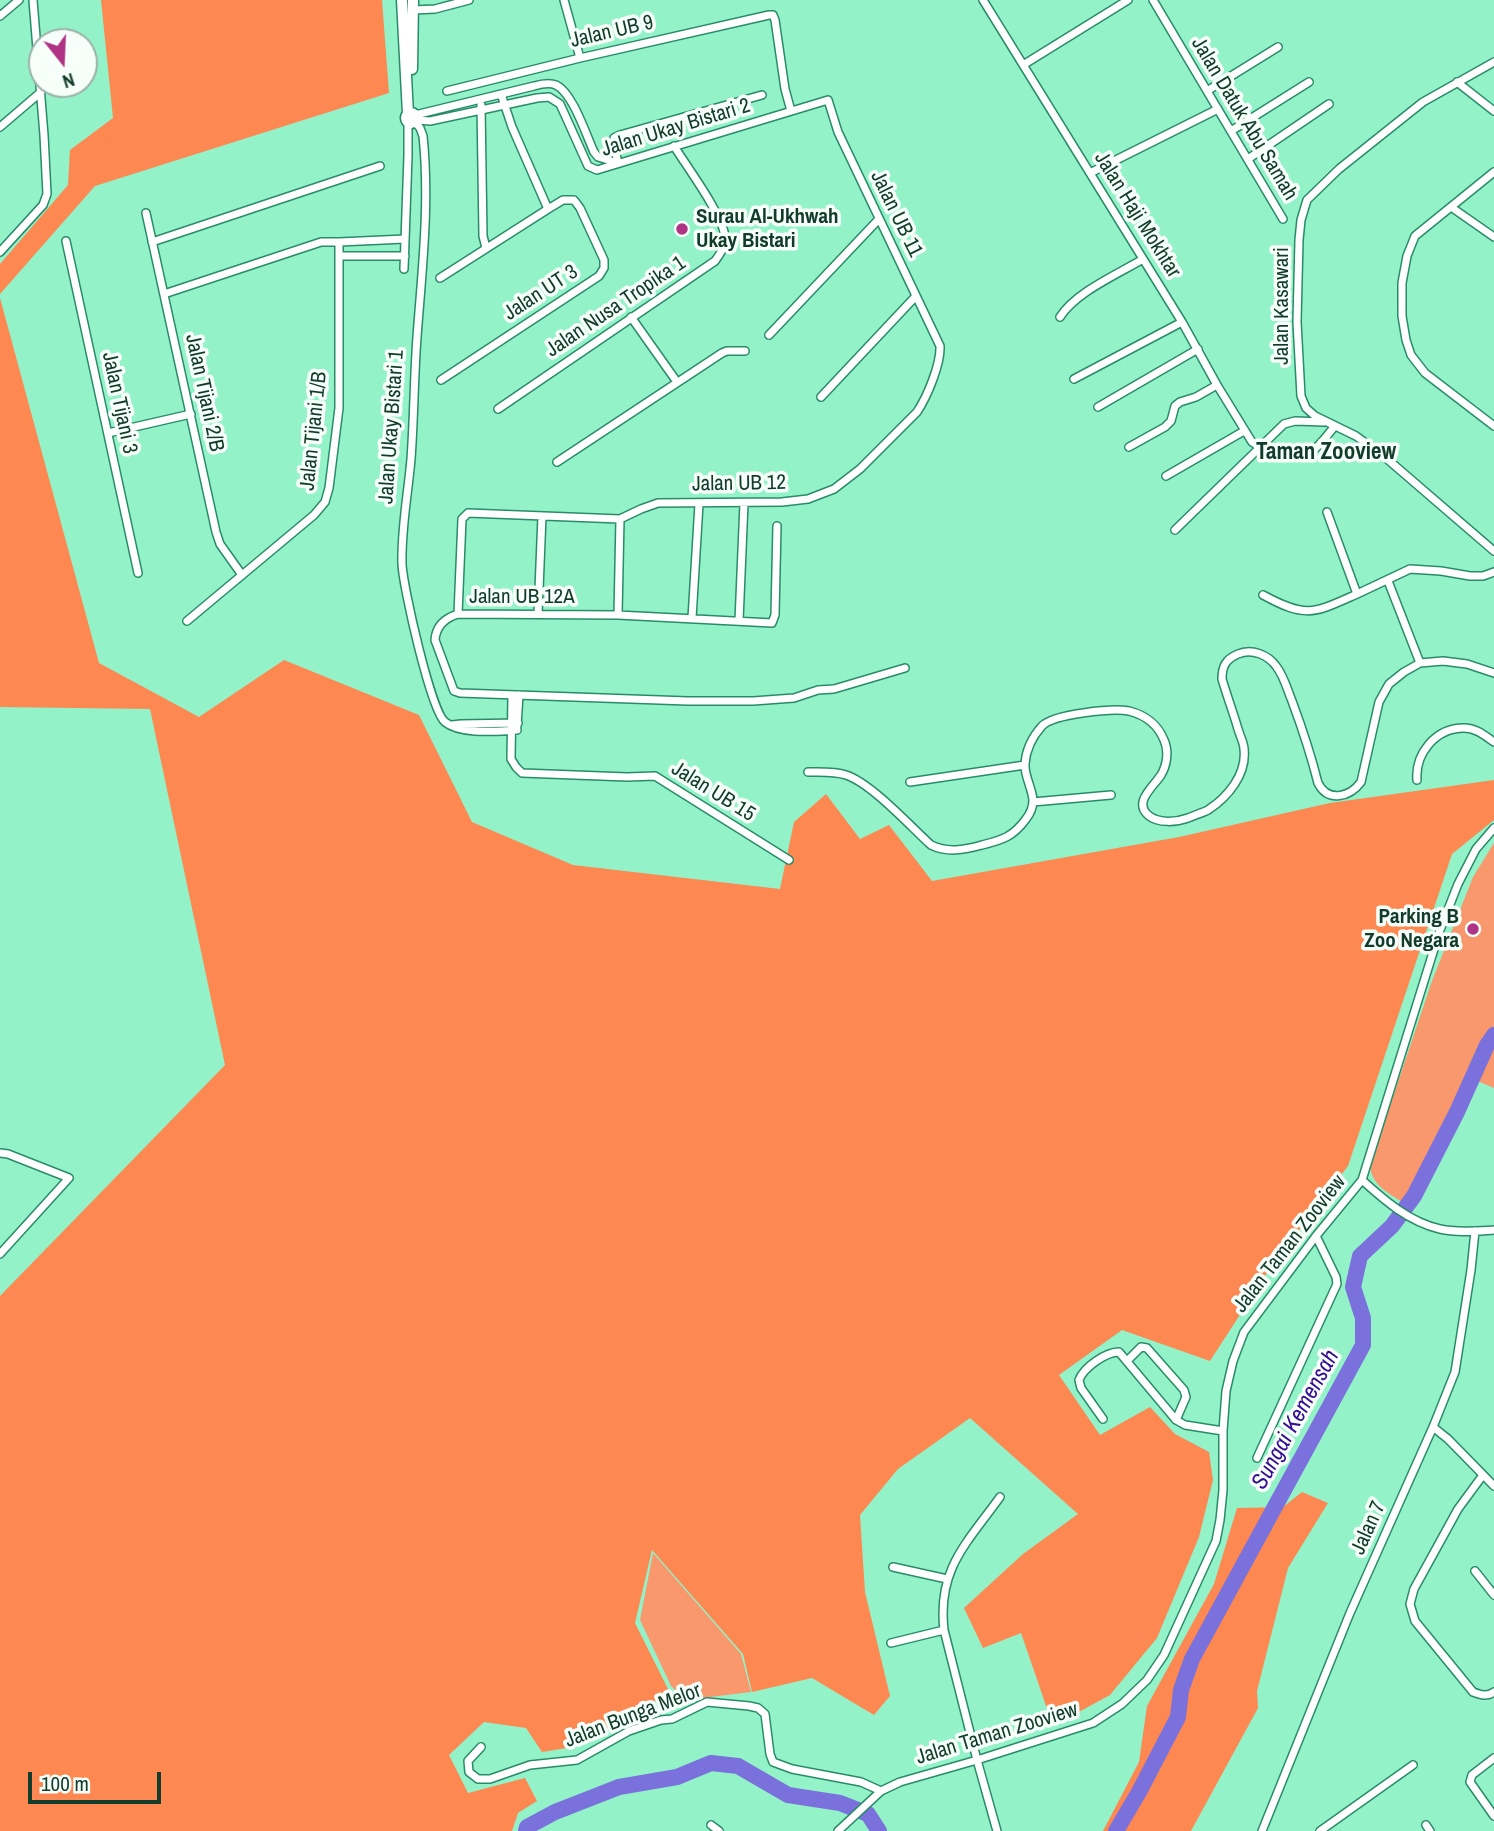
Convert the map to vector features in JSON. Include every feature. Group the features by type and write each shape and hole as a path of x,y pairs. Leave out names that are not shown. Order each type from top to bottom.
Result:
{"street":[{"path":"0,16 19,0"},
{"path":"33,0 35,28"},
{"name":"Jalan Ukay Bistari 1","path":"402,0 412,119 423,136 427,210 402,566 428,684 440,717 446,724 461,729 514,726"},
{"path":"413,5 435,9 469,0"},
{"path":"564,0 580,58"},
{"name":"Jalan Haji Mokhtar","path":"983,0 1182,322 1244,431 1260,448"},
{"path":"1023,65 1128,0"},
{"name":"Jalan Datuk Abu Samah","path":"1153,0 1283,219"},
{"name":"Jalan Ukay Bistari 1","path":"404,269 412,119 413,5"},
{"name":"Jalan UB 9","path":"447,91 773,15 791,111"},
{"path":"1208,91 1278,47"},
{"name":"Jalan Kasawari","path":"1494,62 1423,102 1339,169 1307,200 1299,240 1297,322 1301,396 1306,408 1315,416 1356,436 1386,458 1494,551"},
{"path":"1231,131 1309,82"},
{"path":"1457,82 1494,111"},
{"path":"412,119 480,99 546,84 557,86 569,96 594,152 598,157 618,163 614,138 620,135 762,95"},
{"path":"502,94 548,209"},
{"name":"Jalan Ukay Bistari 2","path":"412,119 430,121 549,97 560,104 588,166 597,170 822,102"},
{"path":"0,127 34,98"},
{"path":"0,252 43,205 47,194 41,98"},
{"path":"480,99 483,236 486,248"},
{"name":"Jalan UB 11","path":"822,102 828,100 838,132 940,346"},
{"path":"1248,159 1329,104"},
{"path":"1090,173 1218,109"},
{"name":"Jalan Nusa Tropika 1","path":"498,409 715,261 722,252 725,239 716,213 674,146"},
{"path":"152,242 380,166"},
{"path":"1494,172 1415,236 1407,256 1402,283 1402,316 1411,355 1425,373 1491,424 1494,413"},
{"name":"Jalan UT 3","path":"440,278 563,200 574,200 580,208 604,260 604,268 599,276 441,380"},
{"path":"1451,207 1494,237"},
{"name":"Jalan Tijani 2/B","path":"146,213 216,532 220,544 243,575"},
{"path":"769,335 879,219"},
{"path":"164,294 321,242 405,239"},
{"path":"371,240 371,256"},
{"name":"Jalan Tijani 3","path":"66,241 138,573"},
{"name":"Jalan Tijani 1/B","path":"187,621 314,515 325,502 339,408 339,242"},
{"path":"340,256 405,256"},
{"path":"1060,317 1077,298 1143,259"},
{"path":"821,397 916,296"},
{"path":"631,317 677,382"},
{"path":"1074,379 1182,322"},
{"name":"Jalan UB 12","path":"457,614 464,515 468,513 620,519 657,503 782,502 808,499 834,489 860,469 917,412 923,403 940,355 940,346"},
{"path":"1098,407 1198,349"},
{"path":"557,462 722,353 746,351"},
{"path":"1129,447 1165,427 1171,421 1175,406 1180,402 1196,397 1217,385"},
{"path":"108,433 191,414"},
{"path":"1175,530 1260,448 1289,421 1331,424 1313,451 1298,455 1260,448"},
{"path":"1166,476 1244,431"},
{"path":"738,621 744,503"},
{"path":"692,618 699,504"},
{"path":"1327,512 1357,594"},
{"path":"538,614 542,516"},
{"path":"618,615 620,519"},
{"name":"Jalan UB 12A","path":"777,526 775,615 772,623 618,615 457,614 443,621 435,640 454,691 688,701 753,701 794,698 905,668"},
{"path":"1263,595 1283,606 1306,612 1319,611 1410,569 1470,576 1483,576 1494,572"},
{"path":"1388,581 1420,663"},
{"path":"808,772 847,775 863,783 931,845 942,850 958,850 1002,840 1017,832 1029,816 1033,802 1025,765 1033,737 1046,722 1068,714 1128,711 1147,718 1158,728 1168,749 1166,763 1161,775 1148,790 1143,801 1143,810 1157,820 1184,819 1208,810 1224,797 1238,780 1243,766 1244,749 1222,679 1222,668 1227,660 1238,654 1248,651 1260,654 1276,666 1305,737 1322,790 1328,794 1347,795 1361,782 1379,702 1389,684 1404,672 1420,663 1443,661 1467,664 1494,673"},
{"name":"Jalan UB 15","path":"515,695 511,759 522,773 655,776 789,860"},
{"path":"1417,780 1416,768 1425,748 1450,730 1464,728 1478,731 1494,742"},
{"path":"910,782 1025,765"},
{"path":"1033,802 1111,795"},
{"name":"Jalan Taman Zooview","path":"839,1831 881,1791 900,1782 1093,1723 1122,1704 1146,1680 1164,1655 1216,1541 1223,1490 1226,1391 1244,1332 1362,1180 1440,930 1458,884 1476,849 1494,828"},
{"path":"0,1163 4,1154 69,1178 0,1254"},
{"path":"1362,1180 1389,1203 1414,1219 1440,1229 1494,1230"},
{"name":"Jalan 7","path":"1262,1831 1350,1612 1455,1372 1475,1231"},
{"path":"1257,1458 1337,1284 1316,1237"},
{"path":"1128,1360 1141,1347 1147,1348 1184,1390 1186,1397 1176,1420"},
{"path":"1103,1419 1081,1388 1079,1380 1082,1373 1111,1352 1119,1352 1176,1420 1185,1425 1223,1432"},
{"path":"1433,1427 1494,1486"},
{"path":"1483,1475 1458,1509 1414,1589 1410,1604 1415,1621 1473,1692 1482,1696 1494,1692"},
{"path":"997,1831 976,1760 944,1630 942,1610 947,1579 959,1554 1000,1497"},
{"path":"893,1567 947,1579"},
{"path":"1475,1571 1494,1595"},
{"path":"891,1643 944,1630"},
{"name":"Jalan Bunga Melor","path":"481,1747 468,1761 469,1772 478,1779 490,1779 530,1765 577,1760 629,1731 672,1719 707,1702 749,1706 758,1708 765,1714 773,1762 792,1769 861,1782 881,1791"},
{"path":"1494,1758 1472,1775 1470,1782 1494,1816"},
{"path":"1320,1831 1413,1765"},
{"path":"711,1825 719,1831"}],"shaded area":[{"path":"101,0 382,0 389,93 95,186 0,294 0,264 68,185 70,150 113,118"},
{"path":"0,298 99,663 199,717 284,660 419,715 472,822 573,865 780,889 794,822 826,794 860,839 889,825 932,881 1179,837 1330,803 1494,780 1494,820 1452,854 1348,1166 1272,1265 1210,1361 1122,1330 1059,1375 1100,1435 1150,1407 1175,1434 1209,1452 1213,1480 1199,1537 1157,1638 1110,1695 1053,1726 1021,1633 983,1648 964,1608 1023,1554 1078,1514 970,1418 898,1469 860,1515 865,1592 890,1696 874,1715 812,1678 752,1692 743,1654 652,1550 635,1623 670,1693 573,1747 542,1752 526,1728 484,1722 449,1755 468,1793 525,1778 537,1801 518,1813 512,1831 0,1831 0,1296 225,1065 150,709 0,707"},
{"path":"1494,843 1494,1088 1468,1077 1433,1163 1410,1206 1379,1185 1371,1173 1370,1165 1432,981 1473,877"},
{"path":"1302,1492 1328,1503 1288,1568 1257,1691 1258,1708 1191,1831 1103,1831 1139,1762 1147,1706 1214,1584 1237,1508 1283,1507"},
{"path":"653,1553 741,1654 751,1692 686,1700 671,1686 640,1620"}],"waterway":[{"name":"Sungai Kemensah","path":"1116,1831 1178,1717 1181,1690 1192,1659 1363,1345 1363,1318 1353,1287 1360,1256 1392,1226 1414,1196 1494,1035"},
{"name":"Sungai Kemensah","path":"526,1831 527,1827 555,1812 619,1787 677,1777 711,1763 738,1766 788,1795 840,1803 868,1814 879,1831"}],"place":[{"name":"Surau Al-Ukhwah Ukay Bistari","path":"682,229"},
{"name":"Parking B Zoo Negara","path":"1473,929"}],"district":[{"name":"Taman Zooview","path":"1326,453"}]}
